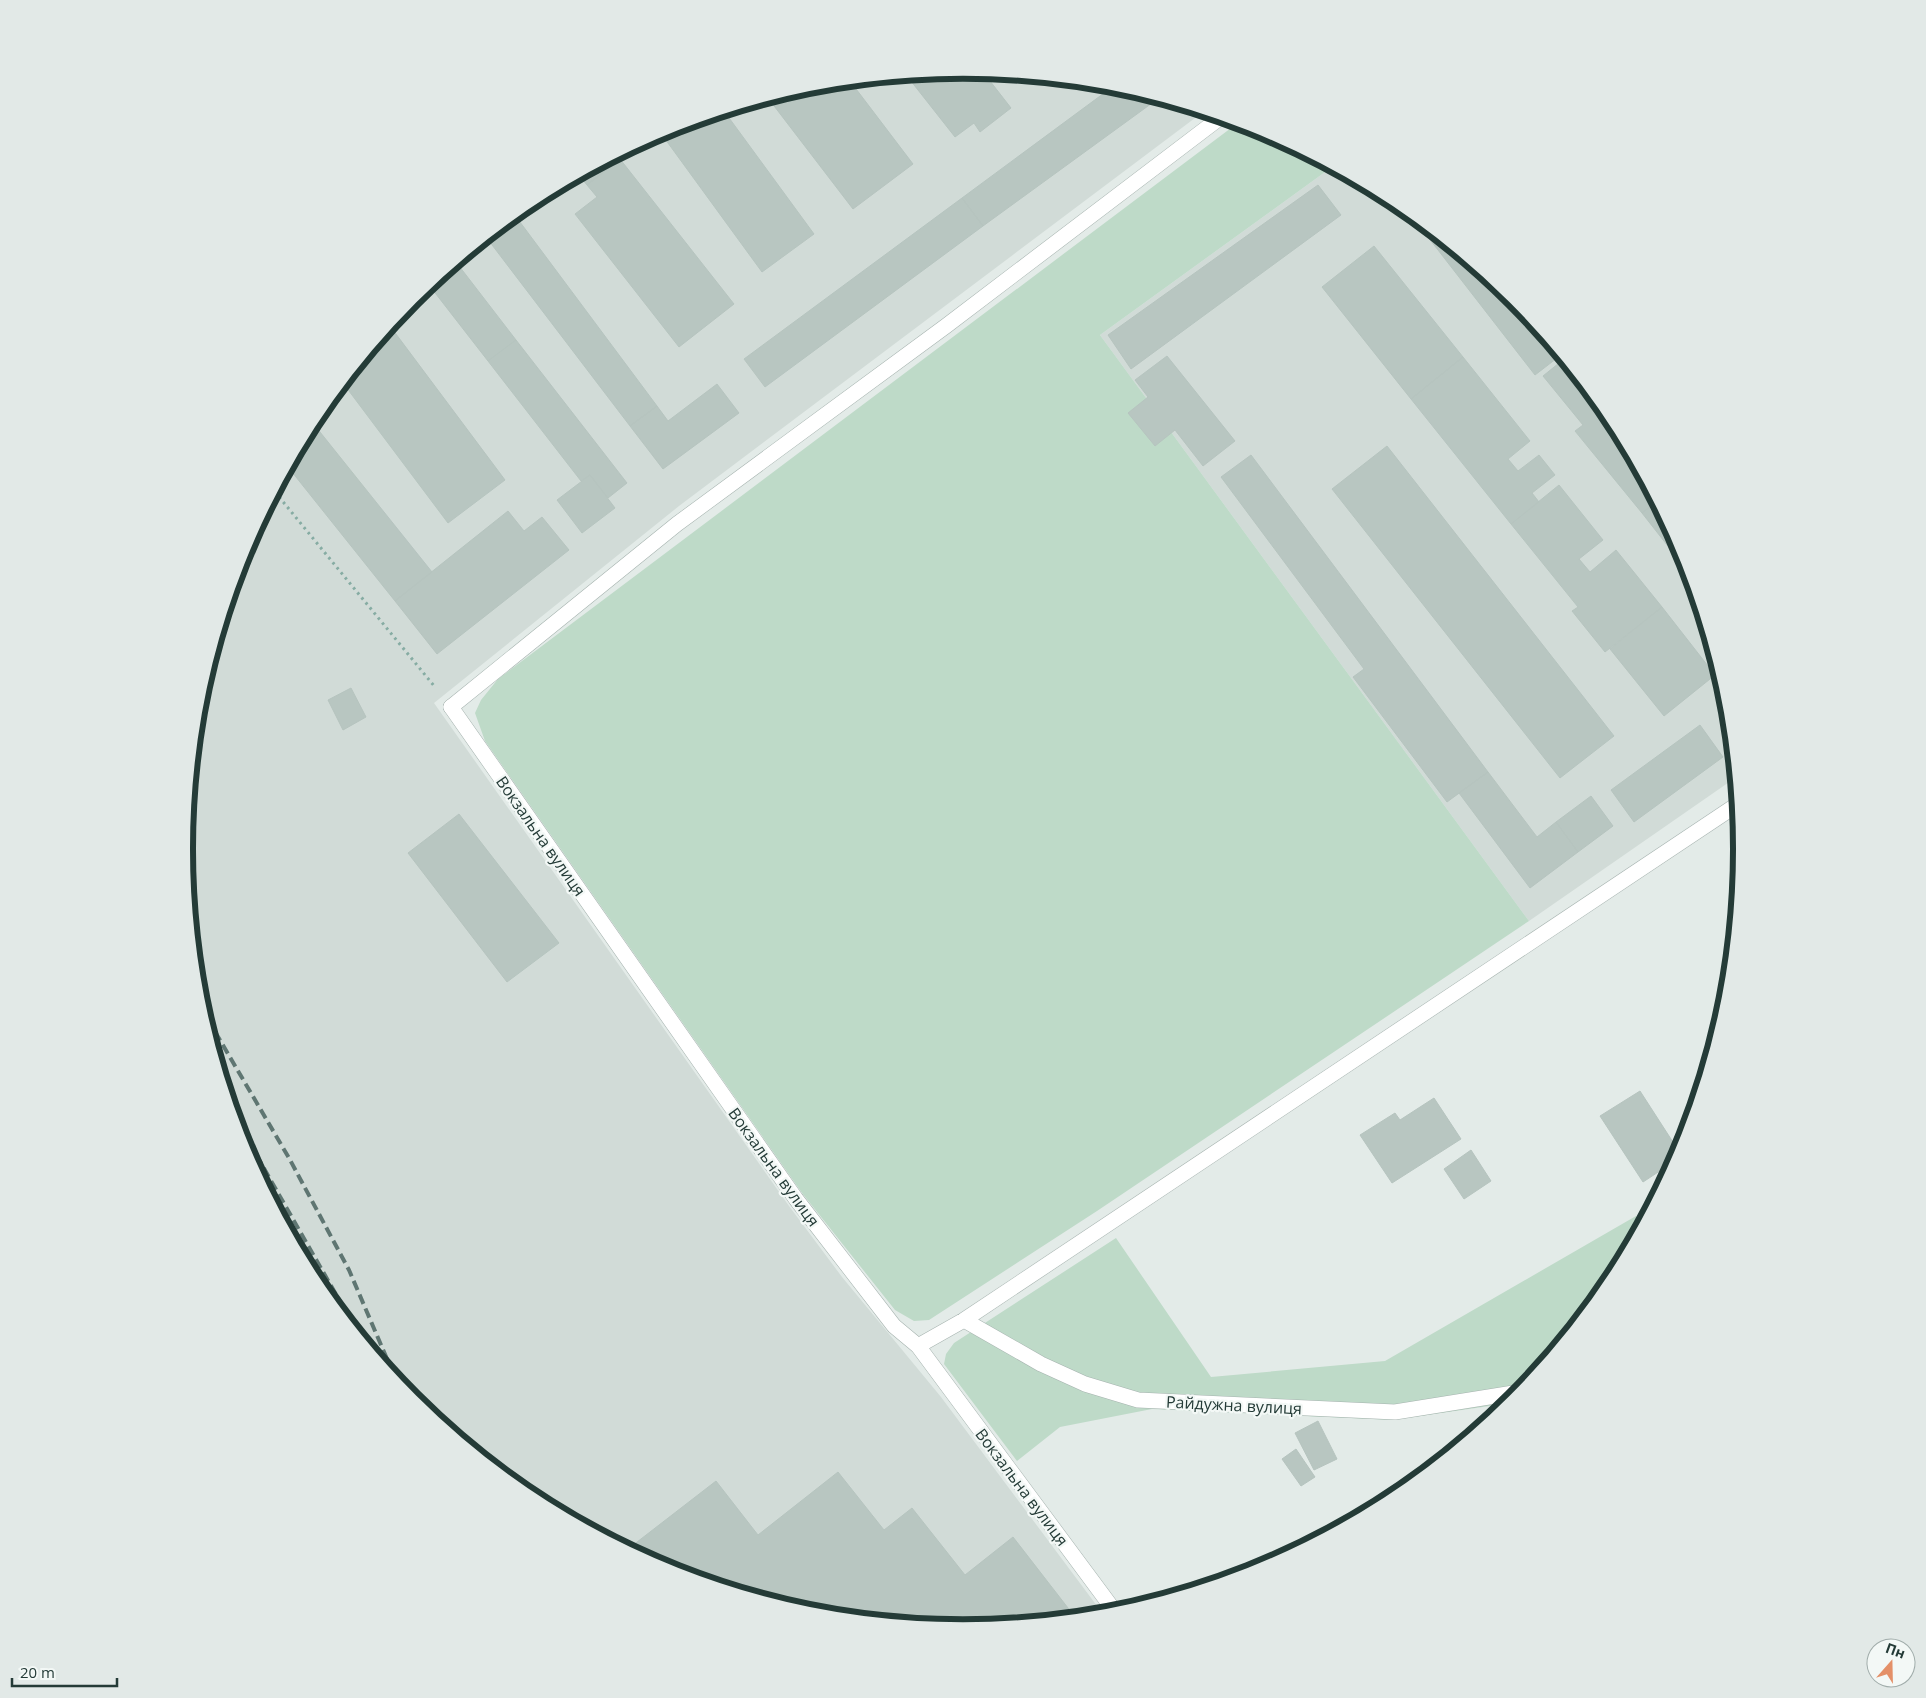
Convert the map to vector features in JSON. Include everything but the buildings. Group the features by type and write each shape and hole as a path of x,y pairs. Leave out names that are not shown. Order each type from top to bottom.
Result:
{"street":[{"path":"451,707 677,524 946,326 1215,121"},
{"name":"Вокзальна вулиця","path":"451,707 796,1199 894,1326 918,1346 1110,1605"},
{"path":"918,1346 964,1320 1732,808"},
{"name":"Райдужна вулиця","path":"964,1320 1050,1368 1085,1384 1138,1400 1395,1412 1508,1394"}],"path":[{"path":"278,496 451,707"}],"shaded area":[{"path":"913,80 1013,80 1064,85 1113,94 1162,105 1198,116 679,506 434,703 789,1206 842,1277 941,1397 1098,1607 1064,1613 1013,1618 913,1618 862,1613 764,1593 668,1561 622,1540 578,1516 494,1460 418,1394 352,1318 296,1234 272,1190 251,1144 219,1048 199,950 194,899 194,799 199,748 219,650 251,554 272,508 296,464 352,380 418,304 455,270 494,238 578,182 622,158 668,137 715,120 764,105 862,85"},
{"path":"1327,171 1391,209 1432,238 1508,304 1542,341 1574,380 1630,464 1654,508 1675,554 1692,601 1707,650 1718,699 1727,748 1730,781 1529,921 1100,335"}],"green space":[{"path":"1232,127 1258,137 1327,171 1100,335 1529,921 1097,1211 929,1320 914,1321 895,1310 802,1193 485,741 475,713 481,700 498,679"},
{"path":"1636,1216 1638,1220 1630,1234 1574,1318 1542,1357 1496,1405 1393,1420 1152,1409 1060,1427 1017,1461 944,1364 946,1354 954,1343 1116,1238 1211,1377 1385,1361"}],"railway":[{"path":"216,1033 289,1158 349,1270 388,1361"},
{"path":"255,1153 339,1299"}]}
